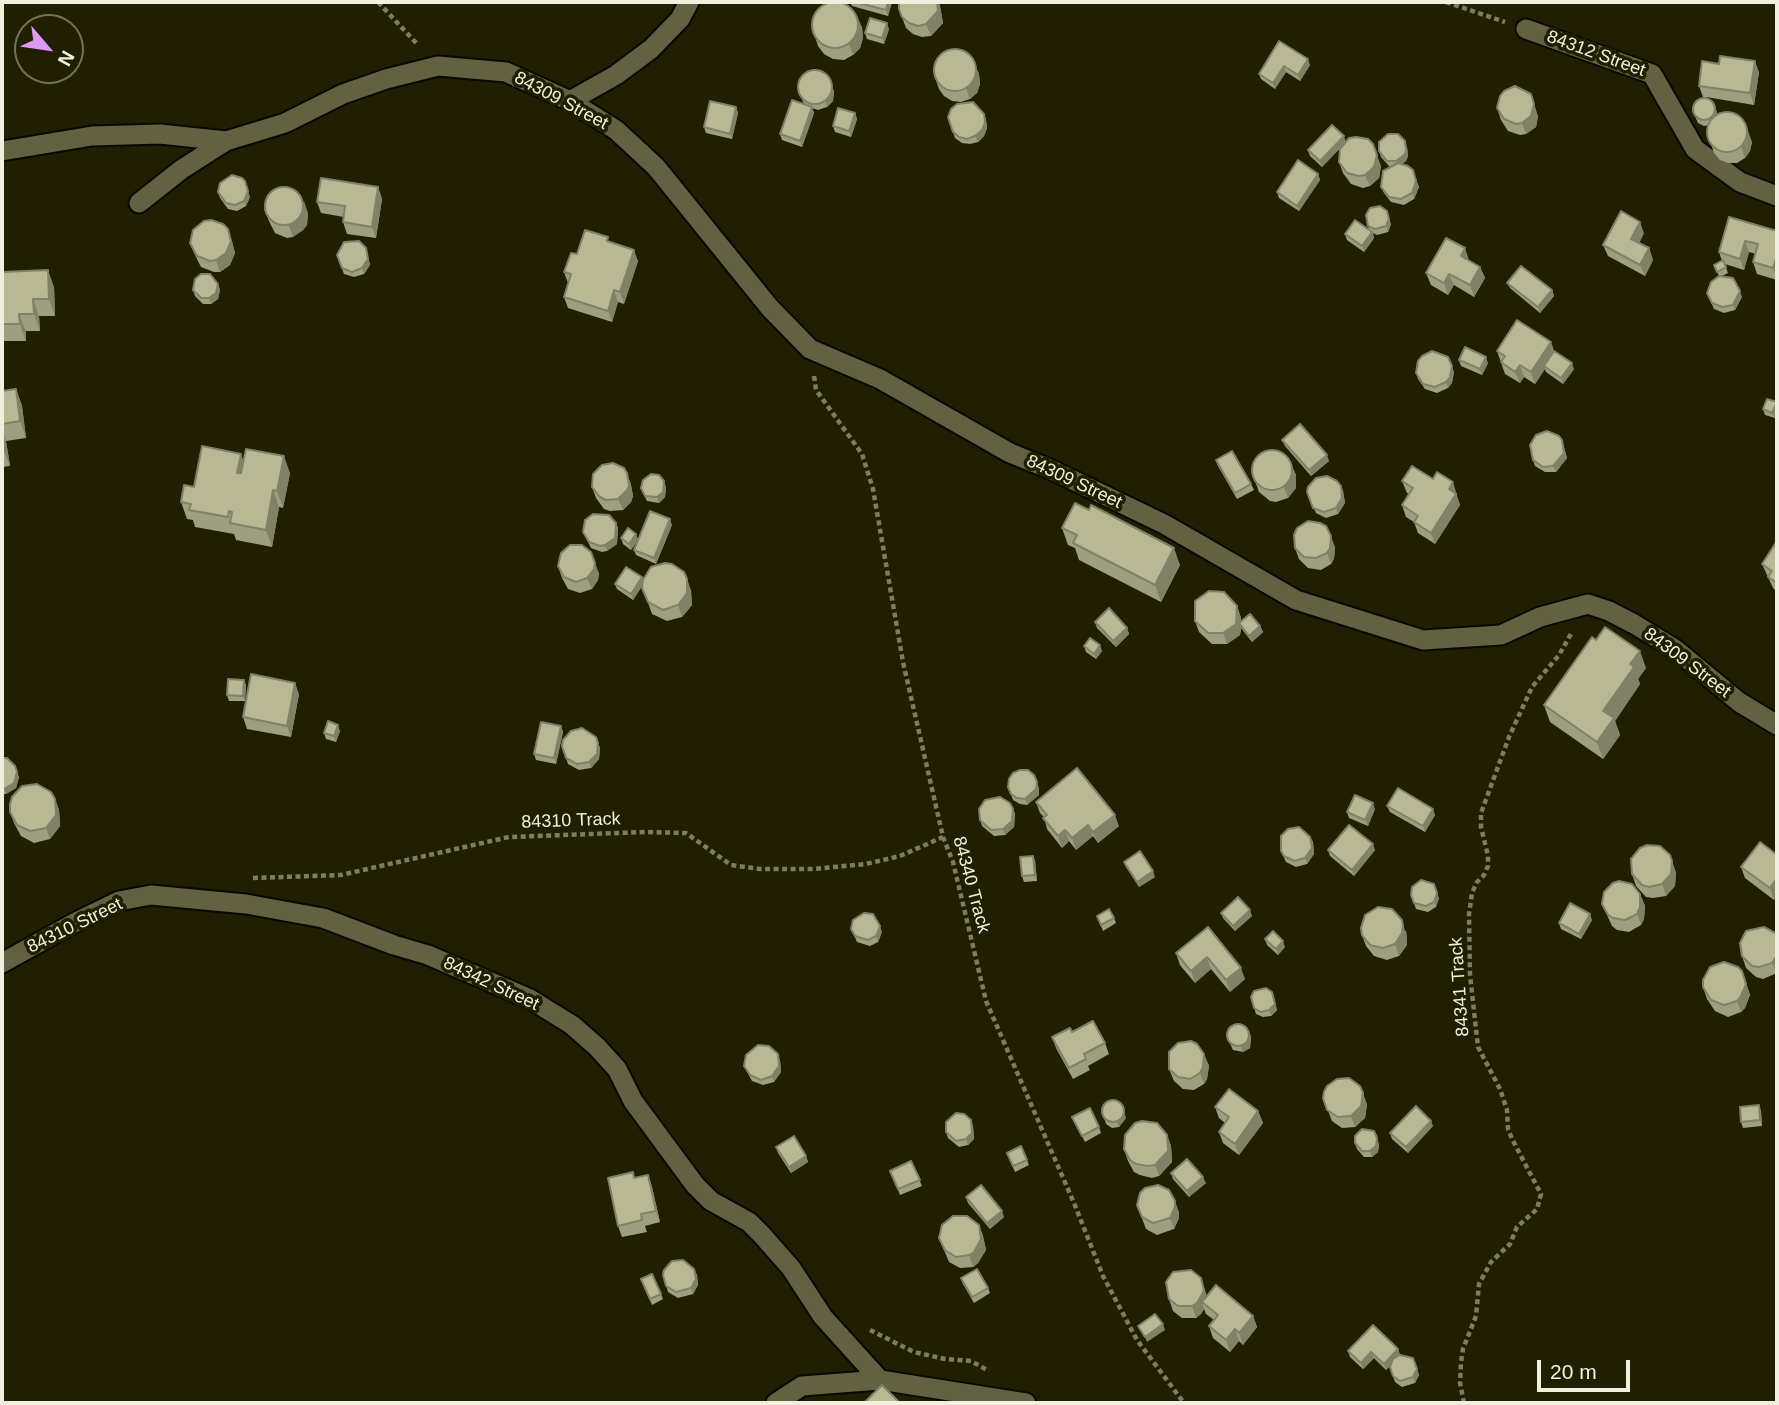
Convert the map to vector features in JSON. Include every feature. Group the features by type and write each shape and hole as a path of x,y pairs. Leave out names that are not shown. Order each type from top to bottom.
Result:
{"street":[{"path":"570,101 615,75 651,49 680,19 689,2"},
{"name":"84312 Street","path":"1526,29 1652,74 1695,149 1740,182 1777,196"},
{"name":"84309 Street","path":"226,141 285,123 343,94 386,79 438,66 506,72 570,101 616,130 656,167 770,308 810,349 880,379 1010,453 1052,470 1164,524 1296,600 1423,640 1501,635 1540,617 1588,604 1626,619 1675,649 1739,702 1777,725"},
{"path":"2,151 92,136 160,134 226,141"},
{"path":"138,203 182,169 226,141"},
{"name":"84310 Street","path":"2,963 119,901 151,895 193,898"},
{"name":"84342 Street","path":"193,898 282,909 323,918 443,961 530,999 572,1025 617,1069 633,1101 695,1185 711,1201 749,1222 791,1268 823,1317 880,1380"},
{"path":"776,1403 802,1386 880,1380 1023,1403"}],"path":[{"path":"377,2 438,66"},
{"path":"1446,2 1526,29"},
{"name":"84340 Track","path":"810,349 816,390 862,454 873,489 903,662 943,837 953,862 986,1001 1103,1276 1137,1340 1184,1403"},
{"name":"84341 Track","path":"1464,1403 1460,1382 1461,1362 1463,1349 1476,1316 1479,1284 1491,1262 1510,1244 1517,1227 1537,1209 1541,1194 1512,1139 1500,1089 1478,1047 1471,975 1469,914 1472,893 1488,866 1480,827 1481,813 1509,737 1532,687 1559,655 1588,604"},
{"name":"84310 Track","path":"245,881 258,876 341,875 509,837 646,832 686,834 731,865 760,869 813,869 866,864 900,856 943,837"},
{"path":"867,1328 914,1352 971,1361 1006,1381 1023,1403"}],"building":[{"path":"835,2 851,9 858,25 851,41 835,48 819,41 812,25 819,9"},
{"path":"855,2 888,2 886,10"},
{"path":"899,2 937,2 938,11 926,24 918,26 902,17"},
{"path":"870,18 887,23 882,38 865,33"},
{"path":"1279,41 1308,59 1298,75 1284,66 1273,83 1259,74"},
{"path":"955,49 970,55 976,70 970,85 955,91 940,85 934,70 940,55"},
{"path":"1720,56 1755,61 1750,93 1699,86 1702,61 1719,64"},
{"path":"815,70 827,75 832,87 827,99 815,104 803,99 798,87 803,75"},
{"path":"1515,86 1531,94 1534,104 1531,116 1516,124 1504,119 1497,108 1504,91"},
{"path":"1704,98 1712,101 1715,109 1712,117 1704,120 1696,117 1693,109 1696,101"},
{"path":"792,100 812,107 800,141 780,134"},
{"path":"710,101 736,107 730,134 704,127"},
{"path":"973,102 984,114 982,130 967,139 959,137 953,132 948,117 951,109 957,104"},
{"path":"838,108 855,113 849,131 833,126"},
{"path":"1727,112 1741,118 1747,132 1741,146 1727,152 1713,146 1707,132 1713,118"},
{"path":"1332,125 1344,136 1320,161 1308,150"},
{"path":"1388,134 1398,134 1405,141 1406,151 1396,161 1387,161 1379,151 1379,142"},
{"path":"1349,138 1368,139 1377,155 1374,167 1365,175 1359,176 1347,173 1339,162 1340,149"},
{"path":"1298,160 1318,174 1297,206 1277,192"},
{"path":"1398,163 1413,170 1416,181 1412,193 1401,199 1389,197 1381,187 1383,171"},
{"path":"232,175 245,181 248,191 244,201 235,205 226,203 218,192 220,183"},
{"path":"321,178 378,187 372,227 343,222 345,206 317,202"},
{"path":"284,187 298,192 303,206 298,220 284,225 270,220 265,206 270,192"},
{"path":"1380,206 1387,211 1389,219 1386,226 1375,229 1368,226 1366,215 1370,208"},
{"path":"1621,211 1640,222 1631,239 1649,248 1640,265 1603,245"},
{"path":"1729,217 1777,231 1777,255 1773,268 1753,262 1758,244 1745,241 1740,259 1719,252"},
{"path":"211,220 228,229 231,241 226,253 210,261 197,256 190,243 193,230 204,221"},
{"path":"1355,220 1372,232 1362,246 1345,234"},
{"path":"585,230 608,237 607,241 634,250 620,292 614,290 608,311 564,297 571,274 564,272 571,253 577,254"},
{"path":"1446,238 1465,248 1461,256 1480,267 1470,285 1449,274 1444,283 1426,273"},
{"path":"359,241 366,248 368,259 362,268 352,272 342,268 337,255 344,242"},
{"path":"1723,260 1726,267 1717,272 1714,265"},
{"path":"1521,266 1552,290 1538,307 1507,283"},
{"path":"48,270 49,299 33,299 34,314 19,314 20,324 2,324 2,272"},
{"path":"201,274 210,274 218,284 216,293 209,298 201,298 193,290 195,279"},
{"path":"1719,276 1733,278 1740,291 1733,305 1722,307 1712,303 1707,293 1711,282"},
{"path":"1517,320 1551,342 1531,372 1520,365 1515,372 1501,362 1505,356 1497,351"},
{"path":"1465,347 1486,357 1480,369 1459,360"},
{"path":"1432,351 1448,357 1452,366 1446,382 1435,387 1423,384 1416,373 1418,361"},
{"path":"1554,351 1572,363 1561,378 1544,366"},
{"path":"16,389 20,421 2,424 2,391"},
{"path":"1767,399 1777,402 1772,413 1763,409"},
{"path":"1300,424 1327,455 1309,470 1282,440"},
{"path":"1547,431 1559,436 1564,453 1553,466 1543,467 1533,460 1530,445 1536,435"},
{"path":"202,446 241,454 237,473 241,473 246,449 284,456 277,491 273,490 266,530 230,523 232,512 229,511 228,517 189,510 191,504 181,502 184,485 194,487"},
{"path":"1272,450 1286,456 1292,470 1286,484 1272,490 1258,484 1252,470 1258,456"},
{"path":"1232,451 1251,484 1235,493 1216,460"},
{"path":"613,463 624,468 629,485 618,499 606,500 592,487 593,474 602,465"},
{"path":"1412,466 1433,479 1437,472 1453,482 1449,489 1456,494 1431,533 1414,522 1418,516 1402,505 1413,488 1402,481"},
{"path":"651,474 659,475 664,481 663,492 657,497 645,496 641,488 643,480"},
{"path":"1327,476 1341,486 1342,498 1336,508 1324,512 1313,508 1307,492 1316,478"},
{"path":"1075,503 1089,510 1091,505 1174,548 1155,585 1073,543 1077,535 1062,528"},
{"path":"650,511 670,519 654,558 634,550"},
{"path":"593,514 609,515 616,523 615,538 605,545 589,542 583,532 585,520"},
{"path":"1308,521 1326,526 1331,536 1327,553 1316,558 1304,557 1295,548 1294,535 1297,528"},
{"path":"628,528 636,534 629,544 621,538"},
{"path":"1777,541 1777,583 1768,577 1772,571 1762,564"},
{"path":"570,545 582,545 591,552 595,563 587,578 576,582 564,577 558,566 561,553"},
{"path":"665,563 684,572 687,593 678,605 663,610 648,602 642,588 643,580 651,567"},
{"path":"626,567 642,577 631,594 615,584"},
{"path":"1209,591 1224,592 1237,606 1236,624 1223,633 1208,633 1195,621 1195,601"},
{"path":"1109,608 1127,628 1113,641 1095,622"},
{"path":"1250,614 1260,626 1249,636 1239,623"},
{"path":"1605,627 1640,651 1630,664 1634,667 1603,711 1614,718 1597,742 1544,705 1592,637 1596,640"},
{"path":"1090,638 1100,645 1094,654 1084,646"},
{"path":"251,674 295,683 287,726 243,717"},
{"path":"228,679 244,680 243,696 227,695"},
{"path":"328,721 338,725 334,736 324,733"},
{"path":"541,722 561,726 554,758 534,754"},
{"path":"582,728 596,737 597,754 589,762 577,764 566,758 562,746 563,740 571,731"},
{"path":"2,758 7,758 17,772 14,783 4,789 2,788"},
{"path":"1077,768 1115,815 1093,832 1088,825 1072,838 1065,830 1058,836 1043,818 1047,815 1036,802"},
{"path":"1028,770 1037,782 1036,789 1025,799 1011,794 1008,787 1013,773"},
{"path":"37,784 51,792 55,799 56,815 46,828 30,831 17,825 10,812 10,804 12,797 22,786"},
{"path":"1398,788 1433,809 1423,826 1387,806"},
{"path":"1355,795 1373,803 1365,820 1347,812"},
{"path":"1000,797 1010,803 1013,809 1012,821 1003,829 991,830 980,820 979,809 985,800"},
{"path":"1349,825 1373,844 1352,870 1328,850"},
{"path":"1299,827 1310,837 1312,848 1305,858 1294,861 1284,856 1281,851 1281,836 1288,829"},
{"path":"1760,842 1777,855 1777,878 1770,888 1741,867"},
{"path":"1647,845 1660,846 1670,855 1672,861 1671,874 1662,884 1649,887 1642,885 1632,874 1631,859 1640,848"},
{"path":"1140,851 1153,871 1137,882 1124,862"},
{"path":"1033,856 1035,875 1022,876 1020,857"},
{"path":"1421,880 1434,884 1437,893 1434,902 1426,906 1414,903 1411,895 1412,887"},
{"path":"1619,881 1632,884 1640,894 1637,914 1625,920 1608,915 1602,904 1604,892"},
{"path":"1238,897 1250,910 1233,926 1221,913"},
{"path":"1570,903 1590,914 1579,934 1559,923"},
{"path":"1378,907 1392,909 1402,920 1403,926 1395,944 1383,948 1370,945 1362,935 1361,928 1365,915"},
{"path":"1109,909 1114,918 1101,925 1097,916"},
{"path":"864,913 873,914 880,926 876,936 868,940 855,936 851,929 853,920"},
{"path":"1208,927 1241,968 1226,980 1207,957 1191,971 1176,953"},
{"path":"1764,927 1777,936 1777,955 1772,963 1752,966 1742,956 1740,943 1746,931"},
{"path":"1273,931 1283,941 1276,949 1265,939"},
{"path":"1724,962 1742,971 1746,984 1737,1001 1724,1005 1711,1000 1703,987 1703,980 1710,967"},
{"path":"1266,988 1272,992 1275,1004 1269,1010 1261,1012 1254,1008 1251,997 1254,991"},
{"path":"1093,1021 1105,1043 1084,1054 1086,1059 1069,1068 1052,1037 1070,1028 1072,1032"},
{"path":"1238,1024 1246,1027 1249,1035 1246,1043 1238,1046 1230,1043 1227,1035 1230,1027"},
{"path":"1191,1041 1197,1044 1204,1054 1203,1067 1200,1073 1190,1079 1178,1077 1169,1069 1169,1052 1178,1043"},
{"path":"758,1045 769,1046 778,1054 779,1066 772,1076 761,1080 750,1075 744,1066 746,1055"},
{"path":"1349,1078 1360,1086 1363,1093 1361,1106 1351,1116 1338,1117 1327,1110 1324,1092 1327,1086 1337,1079"},
{"path":"1229,1089 1258,1111 1235,1144 1219,1132 1229,1117 1215,1107"},
{"path":"1113,1100 1123,1107 1124,1111 1117,1121 1113,1122 1103,1115 1102,1111 1109,1101"},
{"path":"1759,1105 1760,1120 1741,1122 1740,1107"},
{"path":"1416,1106 1431,1121 1406,1147 1390,1133"},
{"path":"1090,1108 1099,1127 1082,1136 1072,1117"},
{"path":"956,1113 964,1114 971,1120 972,1133 966,1139 956,1141 946,1132 946,1122"},
{"path":"1135,1123 1157,1123 1167,1135 1168,1151 1155,1165 1136,1164 1130,1160 1124,1149 1125,1135"},
{"path":"1362,1129 1374,1131 1377,1138 1376,1146 1370,1151 1362,1151 1355,1143 1355,1136"},
{"path":"794,1136 806,1156 789,1167 776,1147"},
{"path":"1021,1146 1027,1160 1013,1166 1007,1153"},
{"path":"1187,1159 1203,1177 1187,1191 1171,1173"},
{"path":"911,1161 920,1180 898,1189 890,1171"},
{"path":"633,1172 634,1178 648,1175 656,1211 641,1214 642,1220 618,1226 608,1178"},
{"path":"981,1185 1002,1211 987,1223 966,1197"},
{"path":"1158,1185 1169,1190 1175,1207 1170,1218 1153,1223 1142,1217 1137,1205 1140,1193 1145,1188"},
{"path":"953,1216 967,1216 979,1225 981,1239 974,1252 969,1255 956,1257 945,1250 939,1238 942,1225"},
{"path":"683,1260 694,1269 696,1279 691,1288 676,1292 666,1286 664,1270 672,1261"},
{"path":"977,1269 988,1288 972,1297 961,1278"},
{"path":"1191,1270 1201,1278 1204,1291 1192,1306 1178,1306 1169,1299 1166,1282 1173,1272"},
{"path":"652,1274 661,1294 650,1299 641,1279"},
{"path":"1216,1285 1253,1316 1239,1333 1235,1329 1226,1340 1209,1326 1218,1315 1202,1302"},
{"path":"1155,1314 1163,1324 1145,1337 1138,1326"},
{"path":"1373,1325 1398,1349 1384,1364 1371,1352 1361,1363 1348,1351"},
{"path":"1400,1355 1413,1358 1417,1369 1413,1377 1400,1381 1393,1376 1390,1367 1393,1359"},
{"path":"882,1385 900,1403 864,1403"}]}
